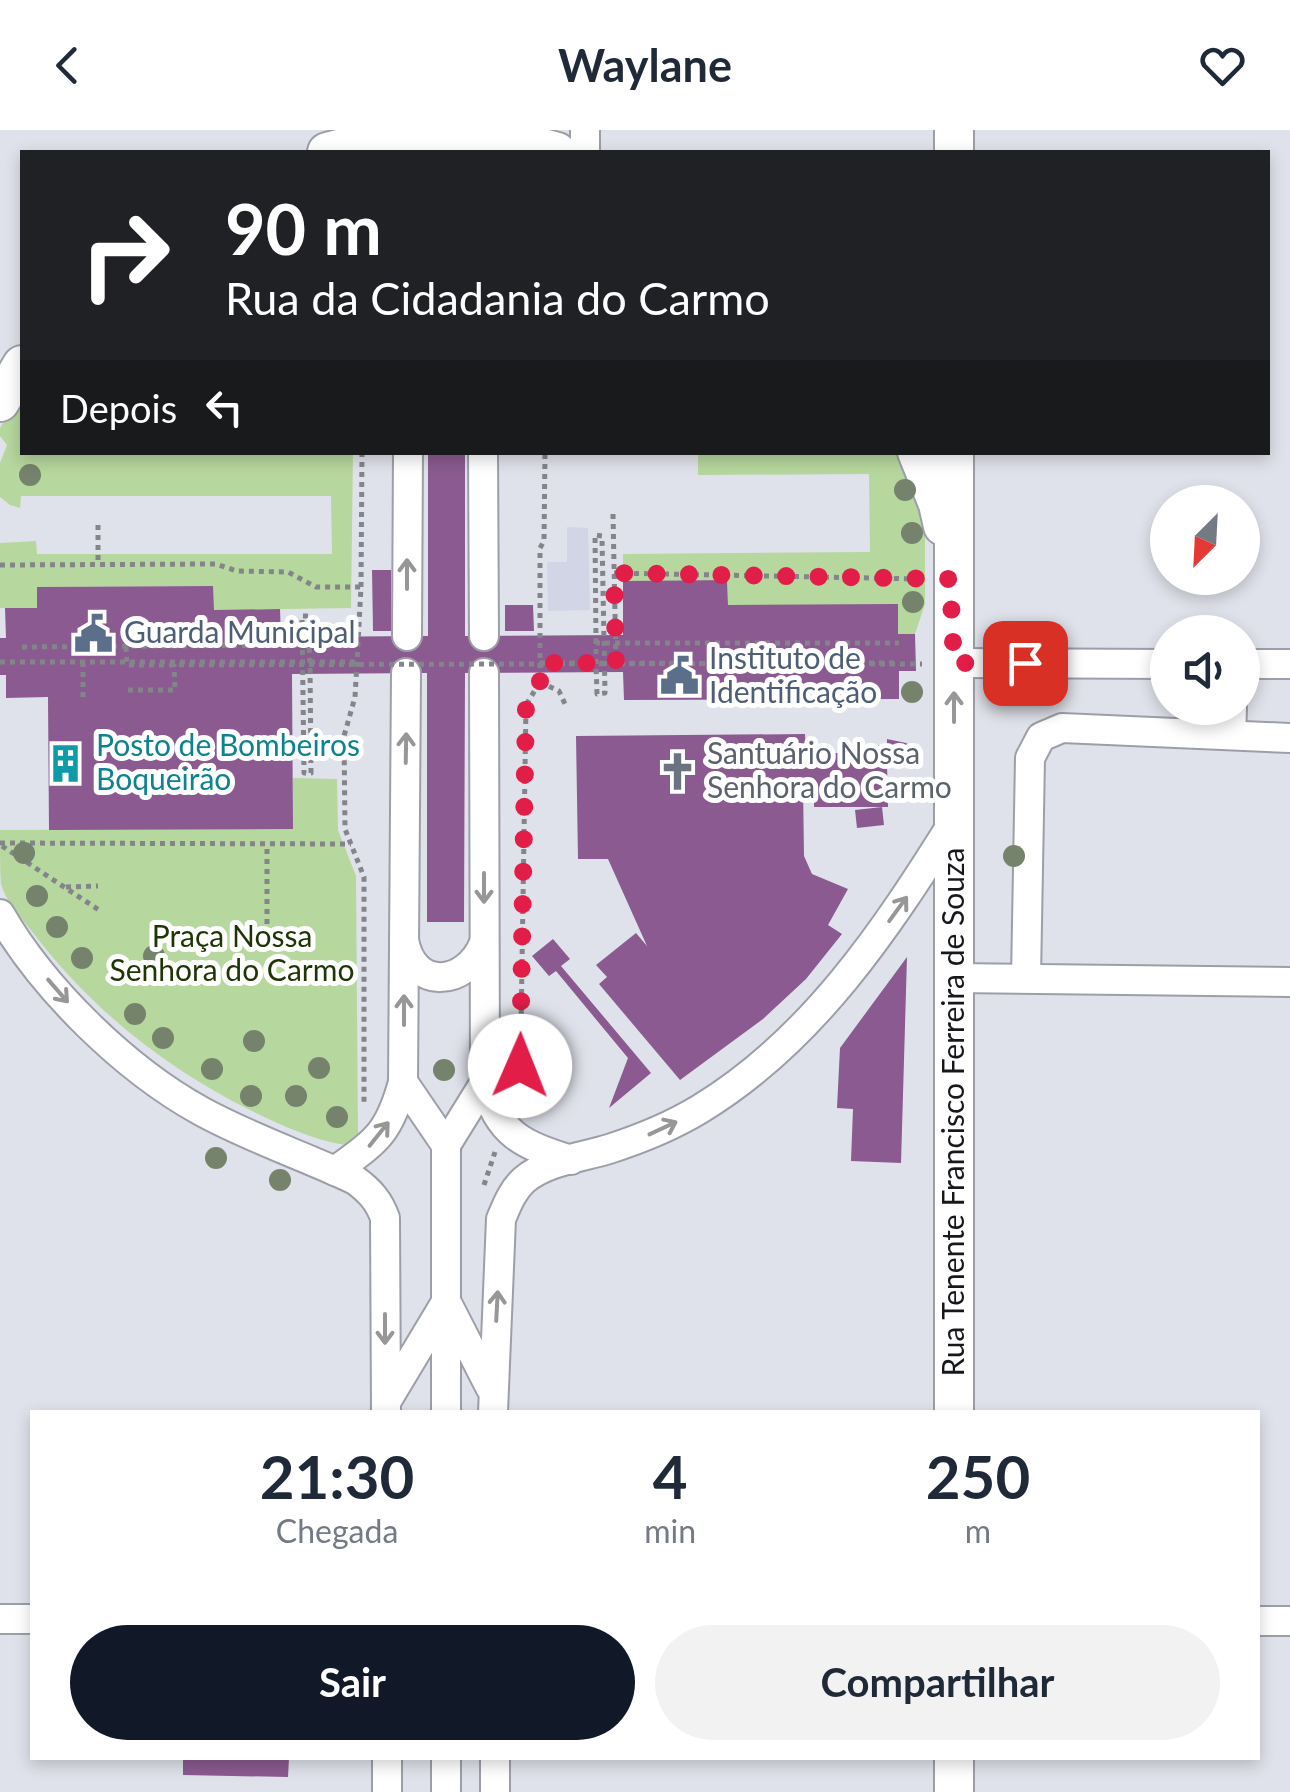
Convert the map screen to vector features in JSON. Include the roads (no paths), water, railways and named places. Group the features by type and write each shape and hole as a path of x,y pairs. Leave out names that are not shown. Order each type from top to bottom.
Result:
{"main road":[{"path":"332,150 371,136 548,147"},
{"path":"0,402 20,368"},
{"path":"918,455 938,504 946,544 954,663"},
{"name":"Rua Tenente Francisco Ferreira de Souza","path":"954,455 954,1410"},
{"path":"954,1760 954,1792"}],"street":[{"path":"548,147 585,130"},
{"path":"406,636 408,455"},
{"path":"483,455 484,636"},
{"path":"954,663 1150,664"},
{"path":"1260,664 1290,664"},
{"path":"335,1171 375,1142 388,1124 403,1082 406,673"},
{"path":"484,673 485,1082 489,1101 512,1135 534,1148 571,1160"},
{"path":"1026,978 1030,758 1041,737 1062,728 1150,725"},
{"path":"1243,725 1290,738"},
{"path":"492,1403 501,1219 510,1196 525,1179 546,1167 654,1132 696,1112 770,1058 812,1017 853,968 902,904 954,821"},
{"path":"0,914 38,968 76,1012 157,1083 200,1110 355,1180 370,1191 385,1218 386,1408"},
{"path":"404,938 415,966 442,978 469,968 484,942"},
{"path":"954,978 1290,982"},
{"path":"403,1082 446,1145"},
{"path":"446,1410 446,1145 485,1082"},
{"path":"446,1302 492,1403"},
{"path":"386,1408 446,1302"},
{"path":"0,1619 30,1619"},
{"path":"1260,1621 1290,1621"},
{"path":"387,1760 388,1792"},
{"path":"446,1760 446,1792"},
{"path":"495,1760 495,1792"}],"place":[{"name":"Guarda Municipal","path":"94,633"},
{"name":"Instituto de Identificação","path":"679,676"},
{"name":"Posto de Bombeiros Boqueirão","path":"66,763"},
{"name":"Santuário Nossa Senhora do Carmo","path":"677,771"}],"park label":[{"name":"Praça Nossa Senhora do Carmo","path":"232,954"}]}
